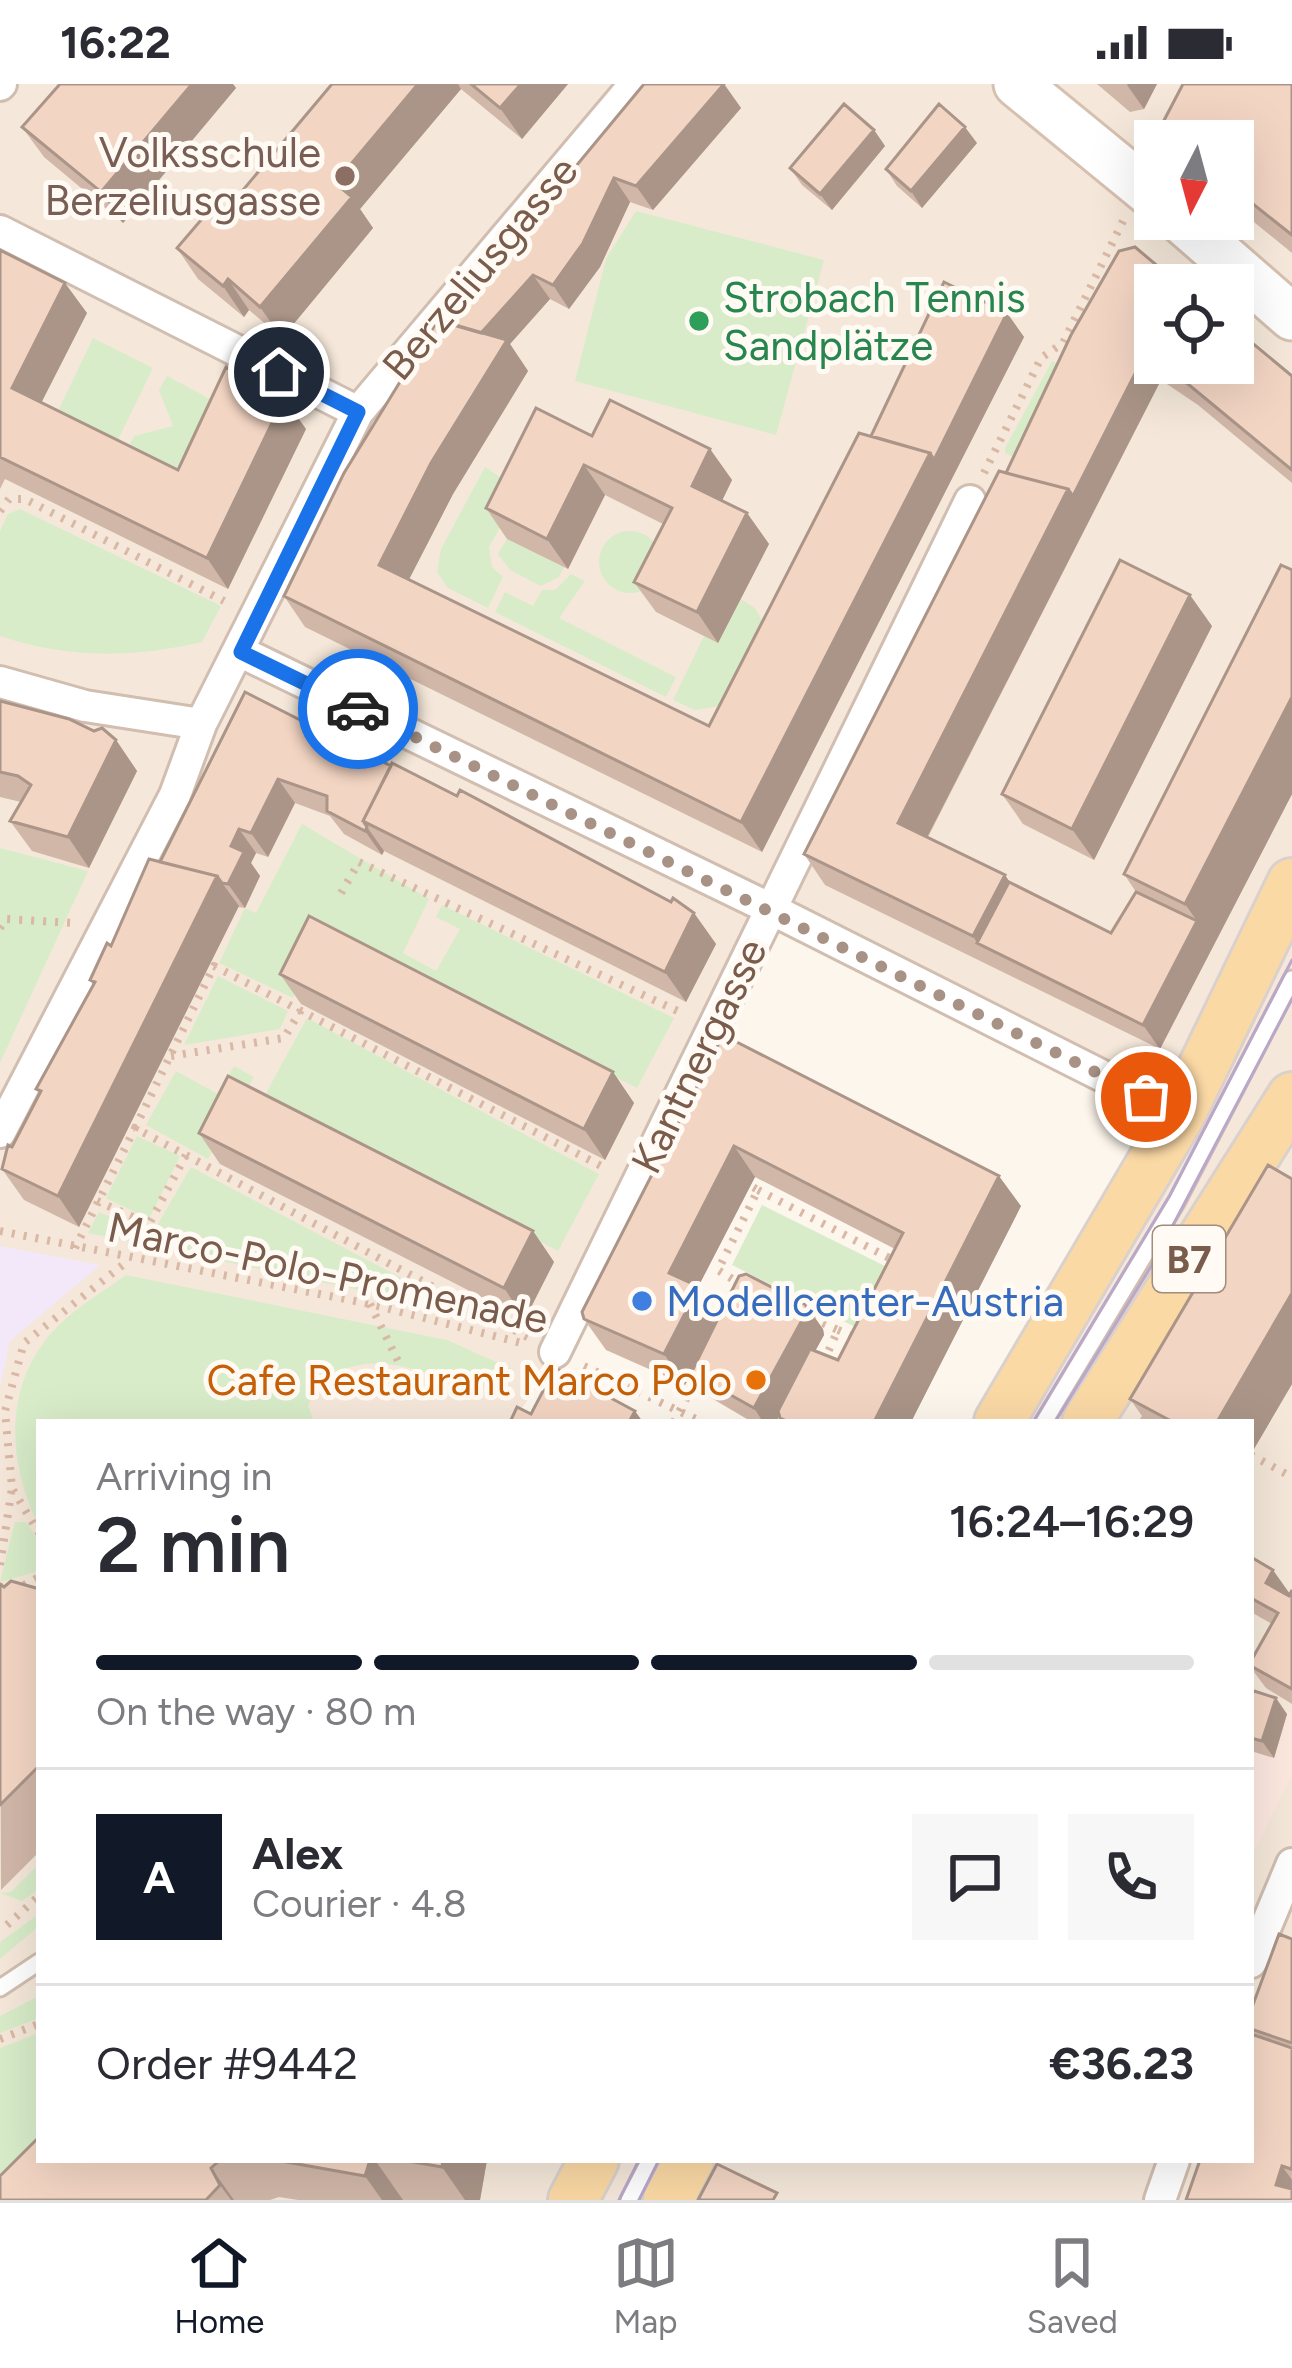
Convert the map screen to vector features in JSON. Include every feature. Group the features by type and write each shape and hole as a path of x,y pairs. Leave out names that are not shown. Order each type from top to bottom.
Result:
{"main road":[{"path":"1017,84 1134,168"},
{"path":"1204,240 1292,317"},
{"name":"B7","path":"1001,1419 1180,1115 1292,883"},
{"name":"B7","path":"1089,1419 1292,1097"},
{"path":"573,2200 592,2163"},
{"path":"668,2200 687,2163"}],"street":[{"name":"Berzeliusgasse","path":"201,724 358,412 635,84"},
{"path":"0,231 358,412"},
{"name":"Kantnergasse","path":"555,1352 970,501"},
{"path":"241,652 771,909 1180,1115"},
{"path":"0,682 85,706 201,724 175,794 0,1132"},
{"path":"1254,1955 1292,1864"},
{"path":"1160,2200 1173,2163"}],"lane":[{"path":"1046,1419 1156,1239 1292,979"},
{"path":"0,1988 36,1964"},
{"path":"629,2200 648,2163"}],"path":[{"path":"970,501 1041,358 1063,343 1134,210"},
{"path":"0,511 9,499 25,499 223,596 241,652"},
{"path":"341,893 359,862 713,1028"},
{"path":"2,922 64,920 104,931"},
{"path":"75,1248 214,966 636,1184"},
{"path":"170,1056 284,1038 301,1009"},
{"path":"135,1128 555,1352"},
{"path":"98,1201 149,1224 186,1155"},
{"path":"734,1308 746,1288 718,1270 754,1188 910,1269"},
{"name":"Marco-Polo-Promenade","path":"0,1231 370,1304 555,1352 696,1419"},
{"path":"0,1565 12,1488 5,1411 24,1343 130,1259"},
{"path":"370,1304 398,1361"},
{"path":"801,1313 871,1344"},
{"path":"822,1367 838,1330"},
{"path":"675,1419 712,1349"},
{"path":"1254,1457 1292,1477"},
{"path":"12,1488 36,1528"},
{"path":"0,1587 22,1586 36,1579"},
{"path":"2,1923 36,1898"},
{"path":"0,2039 36,2025"}],"shaded area":[{"path":"0,84 1292,84 1292,2200 0,2200"},
{"path":"0,1246 100,1265 10,1341 0,1387"},
{"path":"1254,1700 1292,1712 1292,1774 1254,1851"}],"green space":[{"name":"Strobach Tennis Sandplätze","path":"636,211 824,260 776,435 575,381 606,259"},
{"path":"93,338 153,368 116,444 56,415"},
{"path":"1052,361 1073,372 1026,463 1005,453 1005,448"},
{"path":"167,376 227,408 191,480 128,448 134,436 173,426 159,390"},
{"path":"485,467 521,491 489,547 492,567 503,577 488,608 448,588 437,572 441,549"},
{"path":"20,509 221,606 202,642 101,654 51,649 0,636 0,531 8,514"},
{"path":"630,531 652,540 661,562 652,584 630,593 608,584 599,562 608,540"},
{"path":"507,539 564,567 559,577 541,586 510,570 498,554"},
{"path":"571,574 585,581 559,618 676,677 666,697 495,612 505,592 533,606 542,590 555,590"},
{"path":"741,599 755,608 765,626 720,706 695,710 673,700 704,636 718,642"},
{"path":"302,824 429,899 403,953 436,971 460,929 436,917 442,905 674,1018 637,1088 327,933 293,998 219,963 245,908 256,913"},
{"path":"0,848 88,871 0,1063"},
{"path":"218,976 288,1011 280,1029 184,1045"},
{"path":"307,1018 599,1174 558,1251 265,1095"},
{"path":"234,1066 254,1077 208,1159 146,1125 176,1071 218,1094"},
{"path":"137,1136 180,1156 149,1219 106,1198"},
{"path":"191,1167 468,1313 88,1233 99,1212 152,1234"},
{"path":"762,1205 899,1273 869,1334 732,1265"},
{"path":"126,1275 447,1340 514,1370 476,1391 407,1368 363,1364 324,1384 308,1405 313,1419 36,1419 36,1519 16,1449 19,1396 40,1348 83,1305"},
{"path":"15,1522 26,1522 36,1537 36,1572 0,1582"},
{"path":"36,1867 36,1891 22,1901 0,1893 11,1892"},
{"path":"36,1916 36,1929 0,1959 0,1942"},
{"path":"36,1998 36,2019 0,2033 0,2016"},
{"path":"36,2034 36,2163 0,2200 0,2048"}],"building":[{"path":"60,84 192,84 101,192 22,127"},
{"path":"332,84 418,84 335,183 352,197 260,307 228,279 223,286 177,248 207,213 217,221"},
{"path":"471,84 521,84 500,108"},
{"path":"644,84 724,84 636,186 614,178 583,243 553,285 533,275 481,333 446,323"},
{"path":"1183,84 1292,84 1292,235 1254,205 1254,120 1164,120"},
{"path":"844,104 874,130 820,194 790,168"},
{"path":"939,104 965,127 911,191 886,169"},
{"path":"1135,247 1155,264 1134,264 1134,376 1073,496 1068,489 1006,473 1071,335 1119,251"},
{"path":"0,250 65,283 12,388 178,470 226,367 284,398 207,558 0,457"},
{"path":"944,282 1007,313 934,460 930,453 871,436"},
{"path":"438,320 507,340 431,463 379,565 709,726 859,433 930,453 741,822 284,596 344,473"},
{"path":"1254,344 1292,376 1292,470 1188,384 1254,384"},
{"path":"610,400 710,449 692,486 747,513 697,612 634,582 672,508 584,465 547,539 486,508 536,408 592,436"},
{"path":"999,471 1068,489 898,823 1005,875 973,936 804,854"},
{"path":"1120,560 1190,595 1072,829 1002,794"},
{"path":"1281,565 1292,570 1292,697 1185,904 1124,874"},
{"path":"245,692 391,766 363,821 365,831 327,811 327,796 278,779 251,833 239,829 231,846 244,852 228,884 217,876 160,862"},
{"path":"0,701 69,719 94,731 102,728 116,740 68,837 10,821 31,785 0,772"},
{"path":"392,763 457,796 460,790 694,913 665,972 363,821"},
{"path":"149,859 217,876 58,1196 2,1169 8,1145 12,1147 41,1091 36,1089 95,982 90,980 107,943 111,946"},
{"path":"1009,882 1111,933 1136,892 1197,921 1143,1025 977,943"},
{"path":"309,916 613,1072 584,1129 280,974"},
{"path":"723,1035 999,1176 876,1419 782,1419 778,1411 810,1349 838,1360 903,1233 734,1146 669,1273 695,1285 696,1292 664,1354 584,1319 582,1312"},
{"path":"228,1076 533,1231 504,1288 199,1133"},
{"path":"1268,1165 1292,1179 1292,1293 1219,1419 1167,1419 1130,1399"},
{"path":"746,1274 806,1305 807,1311 754,1408 691,1373 739,1276"},
{"path":"555,1368 635,1411 631,1419 511,1419 517,1407 531,1414"},
{"path":"1254,1559 1273,1570 1266,1583 1289,1596 1292,1590 1292,1689 1254,1668 1254,1656 1278,1613 1254,1600"},
{"path":"11,1581 36,1588 36,1769 0,1805 0,1584 4,1587"},
{"path":"1254,1691 1276,1698 1262,1741 1254,1739"},
{"path":"1279,1934 1292,1939 1292,2043 1254,2030 1254,2002"},
{"path":"1254,2035 1292,2048 1292,2166 1282,2166 1276,2185 1292,2189 1292,2200 1186,2200 1199,2163 1254,2163"},
{"path":"36,2140 36,2163 217,2163 211,2168 220,2185 206,2200 0,2200 0,2176"},
{"path":"292,2163 369,2163 365,2176"},
{"path":"717,2164 777,2193 773,2200 698,2200"}],"tram line":[{"path":"1035,1419 1170,1195 1292,960"},
{"path":"1057,1419 1152,1265 1292,999"},
{"path":"619,2200 638,2163"},
{"path":"639,2200 658,2163"}],"way so far":[{"path":"358,709 1146,1097"}],"place":[{"name":"Volksschule Berzeliusgasse","path":"345,176"},
{"name":"Strobach Tennis Sandplätze","path":"699,321"},
{"name":"Modellcenter-Austria","path":"642,1301"},
{"name":"Cafe Restaurant Marco Polo","path":"756,1380"}],"route":[{"path":"279,372 358,412 241,652 358,709"}]}
